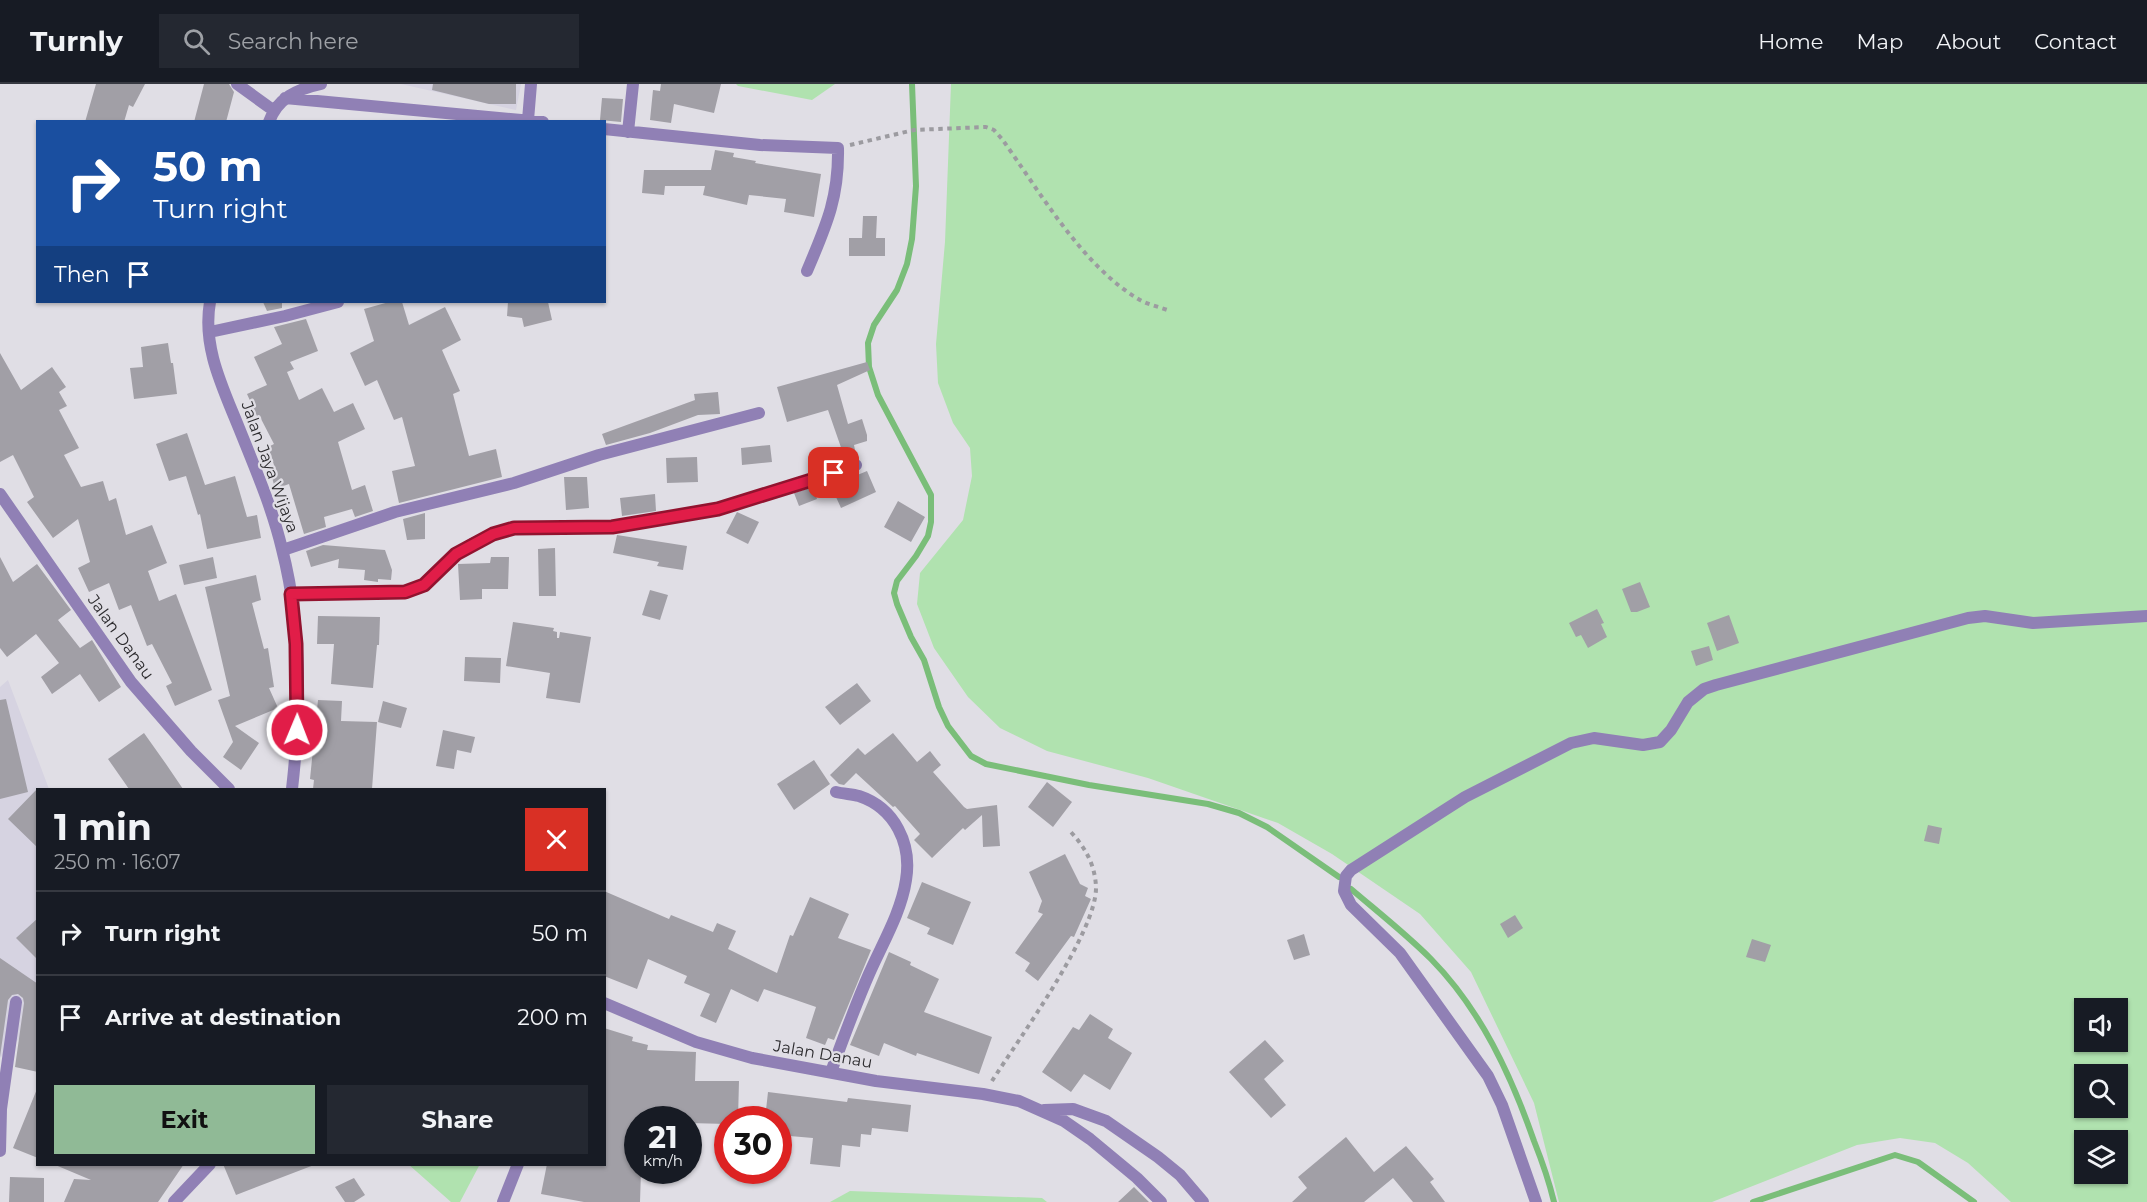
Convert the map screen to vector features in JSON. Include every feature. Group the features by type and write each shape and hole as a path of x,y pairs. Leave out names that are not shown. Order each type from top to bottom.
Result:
{"street":[{"path":"237,84 271,116 285,98 321,84"},
{"path":"285,98 528,120 531,84"},
{"path":"628,132 633,84"},
{"path":"606,129 760,145 838,148 838,184 827,222 807,271"},
{"name":"Jalan Jaya Wijaya","path":"210,303 210,332 215,369 273,515 283,550 291,594 298,690 297,750 292,788"},
{"path":"210,332 334,303"},
{"path":"283,550 395,512 514,483 599,455 759,413"},
{"path":"291,594 405,592 424,585 456,554 493,534 514,528 612,527 718,509 856,465"},
{"name":"Jalan Danau","path":"0,494 131,682 191,751 228,788"},
{"path":"1536,1202 1502,1106 1488,1076 1400,953 1351,904 1344,891 1346,876 1351,870 1465,797 1571,742 1594,738 1643,745 1660,742 1671,730 1688,702 1704,689 1716,685 1968,618 1985,616 2033,623 2147,616"},
{"path":"831,1072 855,1005 893,921 906,882 908,863 898,826 882,809 860,796 836,792"},
{"path":"0,1151 1,1109 16,1002"},
{"name":"Jalan Danau","path":"606,1004 696,1042 752,1058 876,1081 983,1094 1019,1101 1064,1121 1090,1139 1137,1178 1161,1202"},
{"name":"Jalan Danau","path":"1042,1110 1073,1109 1106,1121 1180,1175 1203,1202"},
{"path":"174,1202 208,1166"},
{"path":"503,1202 517,1166"}],"path":[{"path":"838,148 914,130 986,127 994,130 1078,247 1131,294 1142,301 1170,311"},
{"path":"983,1094 1067,962 1093,908 1096,889 1091,861 1082,844 1069,830"}],"shaded area":[{"path":"401,84 521,84 516,110"},
{"path":"8,680 49,788 36,788 36,1022 0,1058 0,687"}],"green space":[{"path":"736,84 835,84 812,100"},
{"path":"951,84 2147,84 2147,1202 2011,1202 1968,1163 1935,1143 1900,1138 1857,1145 1712,1202 1559,1202 1534,1103 1471,972 1420,914 1332,854 1278,823 1148,778 1047,751 1000,728 968,697 934,648 917,604 920,573 963,520 972,476 970,448 953,423 938,383 936,344 945,242"},
{"path":"410,1166 479,1166 460,1202 451,1202"},
{"path":"850,1191 1042,1198 1047,1202 830,1202"}],"building":[{"path":"96,84 145,84 133,107 129,105 125,120 86,120"},
{"path":"204,84 229,84 234,92 227,120 195,120"},
{"path":"433,84 516,84 516,104 489,104 432,90"},
{"path":"661,84 721,84 714,113 674,104 671,123 650,120 653,90 660,91"},
{"path":"602,98 623,99 621,122 600,120"},
{"path":"715,150 734,153 733,157 756,161 755,163 821,174 814,217 784,212 786,199 749,195 747,205 703,195 705,186 665,186 664,195 642,193 644,170 711,170"},
{"path":"863,216 877,216 876,238 885,238 885,256 849,256 849,238 862,238"},
{"path":"263,303 282,303 282,308 267,311"},
{"path":"385,303 402,303 409,325 445,307 461,340 442,350 460,391 453,394 469,456 496,449 502,477 399,503 392,471 415,466 402,417 394,420 377,380 365,386 350,353 374,341 364,309"},
{"path":"508,303 548,303 552,320 524,327 522,318 507,316"},
{"path":"306,319 318,351 290,362 294,369 287,372 299,400 322,388 334,412 353,403 365,429 338,442 352,490 365,485 373,511 355,517 352,509 324,517 326,527 304,534 289,484 275,489 270,469 275,468 268,447 274,444 247,394 267,385 254,357 282,344 274,327"},
{"path":"168,343 177,394 134,399 130,368 143,367 141,347"},
{"path":"0,353 21,390 52,367 66,387 59,392 67,406 59,410 79,448 64,455 81,487 103,481 109,501 116,498 126,535 152,525 167,563 148,571 159,601 176,594 212,690 175,706 166,686 172,683 152,644 147,646 131,605 119,610 109,583 89,592 78,568 90,562 78,519 53,538 27,502 34,497 13,455 0,462"},
{"path":"867,362 870,370 837,385 848,424 862,419 867,435 867,441 854,445 856,455 845,459 828,410 787,422 777,387"},
{"path":"718,392 720,414 698,415 650,433 606,445 602,434 695,400 694,394"},
{"path":"187,433 205,485 235,476 247,517 257,515 261,538 207,549 200,514 198,515 186,476 169,481 156,444"},
{"path":"770,445 772,462 742,465 741,448"},
{"path":"697,457 698,482 667,483 666,458"},
{"path":"867,471 876,492 841,508 831,486"},
{"path":"564,477 587,477 589,508 566,510"},
{"path":"813,487 817,499 799,506 794,493"},
{"path":"655,494 656,511 622,516 620,498"},
{"path":"898,501 925,517 911,542 884,527"},
{"path":"737,512 759,522 748,544 726,533"},
{"path":"425,513 425,539 407,540 403,519"},
{"path":"617,535 687,546 683,570 657,566 659,562 613,553"},
{"path":"323,545 385,550 392,570 391,580 378,579 378,582 364,580 365,570 338,568 339,559 311,567 306,551"},
{"path":"555,548 556,596 539,596 538,549"},
{"path":"0,557 13,582 37,564 71,610 58,620 80,648 92,640 121,687 99,702 80,674 52,694 41,677 59,663 36,634 7,657 0,648"},
{"path":"213,557 217,578 184,585 179,565"},
{"path":"491,557 509,557 508,589 482,589 482,599 460,600 458,564 490,563"},
{"path":"256,575 261,600 252,603 264,649 268,648 274,687 269,688 278,708 235,726 259,743 241,770 223,757 233,742 218,700 230,696 205,587"},
{"path":"1640,582 1650,607 1631,612 1622,589"},
{"path":"650,590 668,595 660,620 642,615"},
{"path":"1597,609 1604,623 1601,624 1607,637 1588,648 1581,635 1576,637 1569,623"},
{"path":"1729,615 1739,643 1717,651 1707,623"},
{"path":"318,616 380,617 373,688 331,684 334,644 317,644"},
{"path":"513,622 554,628 553,631 557,632 557,638 560,632 591,637 580,703 546,698 550,673 506,666"},
{"path":"1709,646 1713,660 1696,666 1691,651"},
{"path":"465,657 501,658 500,683 464,681"},
{"path":"857,683 871,701 840,725 825,707"},
{"path":"6,699 28,792 0,799 0,700"},
{"path":"318,700 342,701 341,721 377,722 372,788 313,788 314,780 310,779"},
{"path":"383,701 407,708 401,728 378,722"},
{"path":"443,730 475,737 471,753 457,750 454,769 436,766"},
{"path":"144,733 182,788 128,788 108,759"},
{"path":"893,733 917,762 930,751 941,765 933,772 964,807 967,809 997,805 1000,846 983,847 982,815 965,830 963,828 932,858 914,840 920,834 895,806 893,807 856,773 844,785 839,784 830,775 858,748 865,755"},
{"path":"814,760 830,784 794,810 777,784"},
{"path":"1047,782 1072,802 1053,827 1028,807"},
{"path":"36,790 36,846 8,819"},
{"path":"1928,825 1942,828 1939,844 1924,841"},
{"path":"1065,854 1080,884 1088,888 1085,896 1091,899 1074,937 1071,936 1038,981 1025,971 1030,963 1015,953 1043,914 1038,912 1042,901 1029,872"},
{"path":"922,882 971,902 953,945 927,934 930,928 907,918"},
{"path":"606,892 669,919 671,915 713,932 717,923 736,931 728,949 777,973 790,935 793,936 810,897 849,914 838,938 871,950 834,1040 828,1038 825,1045 806,1038 816,1007 764,989 758,1002 731,989 716,1023 700,1016 710,994 684,983 687,976 648,959 637,989 606,977"},
{"path":"1515,915 1523,928 1508,938 1500,924"},
{"path":"36,920 36,958 16,938"},
{"path":"1304,934 1310,955 1294,960 1287,940"},
{"path":"1752,939 1771,945 1765,962 1746,957"},
{"path":"889,952 939,979 924,1012 992,1037 979,1074 917,1053 916,1056 884,1043 879,1056 850,1045"},
{"path":"0,958 36,983 36,1072 15,1067 24,1003 23,998 18,994 12,995 8,1000 0,1057"},
{"path":"1090,1014 1113,1029 1108,1038 1132,1053 1110,1090 1084,1074 1071,1092 1042,1072 1073,1027 1079,1030"},
{"path":"606,1029 633,1037 632,1041 648,1045 647,1050 696,1052 695,1081 739,1081 738,1106 714,1106 714,1124 702,1123 702,1106 624,1106 624,1184 641,1184 640,1202 584,1202 541,1194 547,1166 606,1166"},
{"path":"1265,1040 1284,1061 1264,1079 1286,1105 1271,1118 1229,1072"},
{"path":"36,1091 36,1157 13,1148"},
{"path":"768,1092 847,1102 848,1098 911,1105 908,1132 872,1128 871,1135 861,1134 860,1147 842,1145 840,1167 810,1164 813,1138 792,1136 792,1106 766,1106"},
{"path":"1346,1137 1374,1172 1406,1146 1434,1179 1430,1182 1445,1202 1413,1202 1393,1178 1364,1202 1292,1202 1307,1188 1298,1177"},
{"path":"58,1166 183,1166 158,1202 64,1202 74,1179 91,1180"},
{"path":"224,1166 311,1166 236,1195"},
{"path":"10,1177 44,1178 44,1202 9,1202"},
{"path":"354,1178 365,1195 354,1202 345,1202 335,1187"},
{"path":"1134,1187 1149,1202 1118,1202"}],"waterway":[{"path":"912,84 916,186 912,239 907,264 897,290 874,325 868,343 869,367 878,395 931,495 931,522 928,536 897,581 894,593 911,637 924,660 939,707 948,726 971,756 986,764 1089,785 1208,804 1239,813 1267,827 1339,877"},
{"path":"1351,889 1431,959 1465,1000 1493,1044 1515,1092 1543,1164 1554,1202"},
{"path":"1753,1202 1895,1155 1918,1162 1974,1202"}],"route":[{"path":"297,730 296,644 291,594 405,592 424,585 456,554 472,544 493,534 514,528 612,527 661,519 718,509 834,473"}]}
